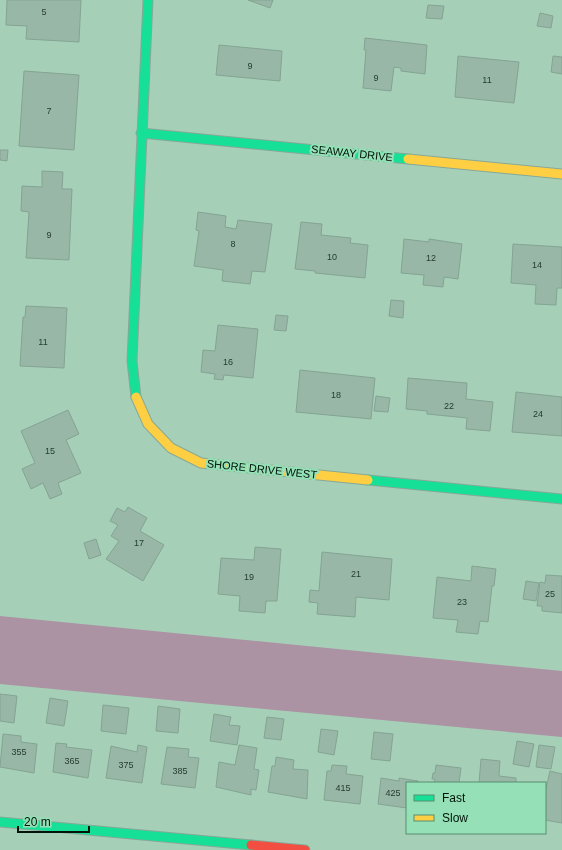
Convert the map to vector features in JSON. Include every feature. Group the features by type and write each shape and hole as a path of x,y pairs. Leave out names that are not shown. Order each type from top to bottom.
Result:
{"street":[{"name":"SHORE DRIVE WEST","path":"148,0 132,361 134,394 148,424 171,448 201,463 562,499"},
{"name":"SEAWAY DRIVE","path":"141,133 562,174"},
{"path":"0,822 305,850"}],"shaded area":[{"path":"0,616 562,671 562,737 0,684"}],"building":[{"path":"7,0 81,0 79,42 26,39 27,26 6,25"},
{"path":"248,0 273,0 270,8"},
{"path":"428,5 444,6 442,19 426,18"},
{"path":"540,13 553,16 551,28 537,26"},
{"path":"365,38 427,45 425,74 401,71 401,68 394,67 391,91 363,88 366,50 364,50"},
{"path":"219,45 282,51 280,81 216,75"},
{"path":"458,56 519,62 514,103 455,97"},
{"path":"553,56 562,57 562,74 551,72"},
{"path":"24,71 79,75 74,150 19,146"},
{"path":"0,150 8,150 7,161 0,160"},
{"path":"42,171 63,172 62,189 72,189 69,260 26,258 29,212 21,211 22,186 42,187"},
{"path":"198,212 226,216 225,227 236,229 238,220 272,224 265,272 252,271 250,284 222,281 223,270 194,266 199,231 196,230"},
{"path":"301,222 322,224 321,235 351,238 350,243 368,245 365,278 315,273 315,271 295,269"},
{"path":"404,239 429,242 429,239 462,244 458,279 444,277 443,287 423,285 424,275 401,273"},
{"path":"513,244 562,247 562,288 557,288 556,305 535,304 536,285 511,283"},
{"path":"391,300 404,301 403,318 389,316"},
{"path":"26,306 67,308 64,368 20,366 23,317 25,317"},
{"path":"276,315 288,316 286,331 274,330"},
{"path":"218,325 258,329 253,378 224,375 223,380 214,379 215,374 201,372 203,350 215,351"},
{"path":"300,370 375,378 371,419 296,412"},
{"path":"408,378 467,383 466,399 493,402 490,431 466,429 467,418 427,414 427,411 406,409"},
{"path":"516,392 562,397 562,436 512,432"},
{"path":"376,396 390,398 388,412 374,411"},
{"path":"68,410 79,434 66,440 81,473 58,483 62,494 50,499 43,483 31,489 22,469 35,463 21,431"},
{"path":"128,507 147,518 140,531 164,545 143,581 106,559 119,541 111,536 118,525 110,521 117,508 125,512"},
{"path":"96,539 101,555 89,559 84,543"},
{"path":"255,547 281,549 277,601 266,601 265,613 239,611 240,596 218,594 221,558 254,560"},
{"path":"322,552 392,559 389,600 356,597 355,617 317,614 318,603 309,602 310,590 319,591"},
{"path":"472,566 496,569 494,586 492,586 488,622 480,621 478,634 456,632 458,620 433,618 437,577 471,581"},
{"path":"546,575 562,576 562,613 542,611 542,606 537,606 540,582 545,583"},
{"path":"526,581 539,583 536,601 523,599"},
{"path":"0,694 17,696 14,723 0,721"},
{"path":"50,698 68,701 64,726 46,723"},
{"path":"103,705 129,708 126,734 101,731"},
{"path":"158,706 180,709 178,733 156,731"},
{"path":"214,714 231,717 229,725 240,726 237,745 210,741"},
{"path":"267,717 284,719 281,740 264,738"},
{"path":"321,729 338,731 334,755 318,752"},
{"path":"374,732 393,734 390,761 371,759"},
{"path":"3,734 21,736 21,742 37,744 34,773 0,767"},
{"path":"517,741 534,744 529,767 513,764"},
{"path":"56,743 67,744 66,747 92,750 88,778 53,772"},
{"path":"138,745 147,747 142,783 106,778 111,746 137,752"},
{"path":"239,745 257,748 254,769 259,770 256,790 251,789 251,795 216,787 219,762 235,765"},
{"path":"539,745 555,747 551,769 536,767"},
{"path":"167,747 189,749 188,757 199,758 195,788 161,784"},
{"path":"276,757 294,760 293,769 308,770 307,799 268,792 272,766 275,766"},
{"path":"481,759 500,761 499,776 516,778 516,782 479,782"},
{"path":"332,765 347,766 346,774 363,776 360,804 324,800 327,771 331,771"},
{"path":"436,765 461,768 459,782 434,782 435,779 432,779 433,773 435,773"},
{"path":"550,771 562,774 562,823 546,820 546,789"},
{"path":"381,778 399,781 399,778 418,781 406,782 406,808 378,804"}],"traffic: fast":[{"path":"136,397 132,361 148,0"},
{"path":"141,133 408,159"},
{"path":"368,480 562,499"},
{"path":"0,822 251,845"}],"traffic: slow":[{"path":"408,159 562,174"},
{"path":"136,397 148,424 171,448 201,463 368,480"}],"traffic: jam":[{"path":"251,845 305,850"}]}
